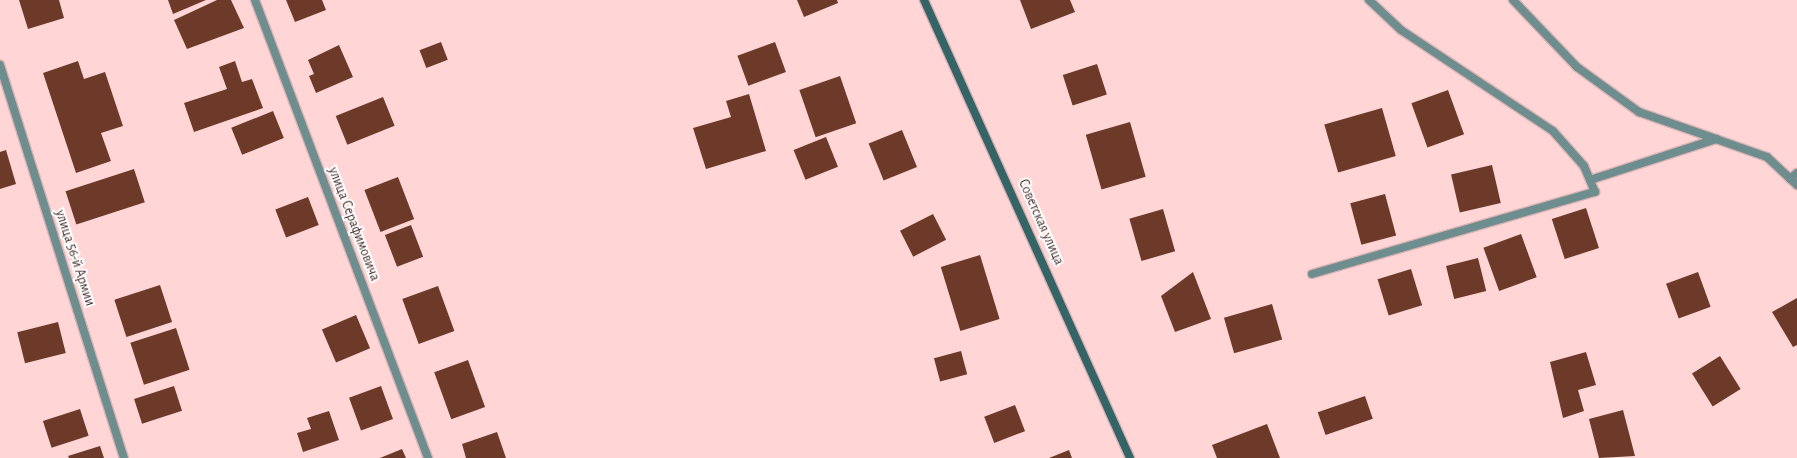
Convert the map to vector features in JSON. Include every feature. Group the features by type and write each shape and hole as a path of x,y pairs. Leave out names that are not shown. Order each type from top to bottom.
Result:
{"main road":[{"name":"Советская улица","path":"924,0 961,76 1130,458"}],"street":[{"name":"улица Серафимовича","path":"255,0 428,458"},
{"path":"1312,274 1595,192 1590,180 1569,146 1553,131 1401,30 1369,0"},
{"path":"1513,0 1577,67 1639,112 1767,157 1794,176 1797,185"},
{"name":"улица 56-й Армии","path":"0,65 124,458"},
{"path":"1590,180 1716,139"}],"building":[{"path":"19,0 59,0 64,18 28,29"},
{"path":"168,0 206,0 173,14"},
{"path":"217,0 231,0 244,28 187,49 174,20"},
{"path":"286,0 322,0 326,10 295,22"},
{"path":"797,0 837,0 838,3 804,17"},
{"path":"1020,0 1070,0 1075,12 1031,29"},
{"path":"441,42 448,60 426,68 420,50"},
{"path":"775,42 786,72 748,86 737,56"},
{"path":"339,45 353,77 316,93 309,76 314,74 308,60"},
{"path":"78,61 84,79 105,72 123,126 101,133 111,161 76,173 43,73"},
{"path":"235,61 242,82 252,79 263,108 194,132 184,103 227,89 219,67"},
{"path":"1097,64 1107,94 1073,106 1063,75"},
{"path":"840,76 856,123 816,137 799,90"},
{"path":"1448,90 1464,134 1427,148 1411,103"},
{"path":"749,94 766,151 706,169 693,128 731,117 726,101"},
{"path":"383,97 395,126 347,145 336,116"},
{"path":"1382,108 1396,156 1338,173 1324,125"},
{"path":"273,111 284,138 242,155 231,128"},
{"path":"1130,122 1146,177 1101,189 1086,135"},
{"path":"902,130 917,167 884,181 869,143"},
{"path":"826,137 838,167 806,180 794,150"},
{"path":"6,150 16,184 0,189 0,152"},
{"path":"1492,165 1501,203 1460,212 1451,174"},
{"path":"134,169 145,202 76,225 66,191"},
{"path":"398,177 414,219 381,232 364,190"},
{"path":"1385,194 1396,236 1361,245 1350,203"},
{"path":"308,197 319,225 286,238 275,210"},
{"path":"1586,208 1599,248 1565,259 1552,219"},
{"path":"1163,209 1175,251 1141,261 1129,219"},
{"path":"933,214 946,240 913,257 900,231"},
{"path":"411,225 423,257 397,267 385,235"},
{"path":"1521,234 1537,277 1499,291 1483,248"},
{"path":"980,255 1000,319 960,331 941,267"},
{"path":"1478,258 1486,291 1454,299 1446,266"},
{"path":"1411,269 1422,305 1389,316 1378,279"},
{"path":"1193,272 1211,319 1175,332 1161,296"},
{"path":"1698,272 1711,307 1679,318 1666,284"},
{"path":"160,285 172,322 126,337 114,300"},
{"path":"438,286 454,331 419,344 402,299"},
{"path":"1797,298 1797,345 1793,347 1772,312"},
{"path":"1272,304 1282,340 1234,353 1224,318"},
{"path":"356,315 370,348 336,363 322,329"},
{"path":"58,322 66,353 25,363 17,332"},
{"path":"176,328 190,370 144,385 130,343"},
{"path":"961,351 967,374 940,381 934,358"},
{"path":"1586,352 1596,385 1578,390 1584,411 1563,418 1550,362"},
{"path":"1720,356 1741,389 1713,407 1692,373"},
{"path":"468,360 485,407 451,419 434,372"},
{"path":"174,386 182,411 142,424 134,399"},
{"path":"381,386 393,419 361,431 349,398"},
{"path":"1365,396 1373,419 1326,435 1318,412"},
{"path":"1015,405 1025,431 994,443 984,417"},
{"path":"80,409 89,436 52,448 43,421"},
{"path":"1623,410 1635,456 1599,458 1589,419"},
{"path":"329,411 339,440 303,452 297,433 311,429 307,418"},
{"path":"1267,424 1280,458 1217,458 1212,445"},
{"path":"497,432 506,458 466,458 462,444"},
{"path":"100,446 104,458 69,458 68,456"},
{"path":"402,449 406,458 380,458"},
{"path":"1069,450 1072,458 1049,458"}]}
